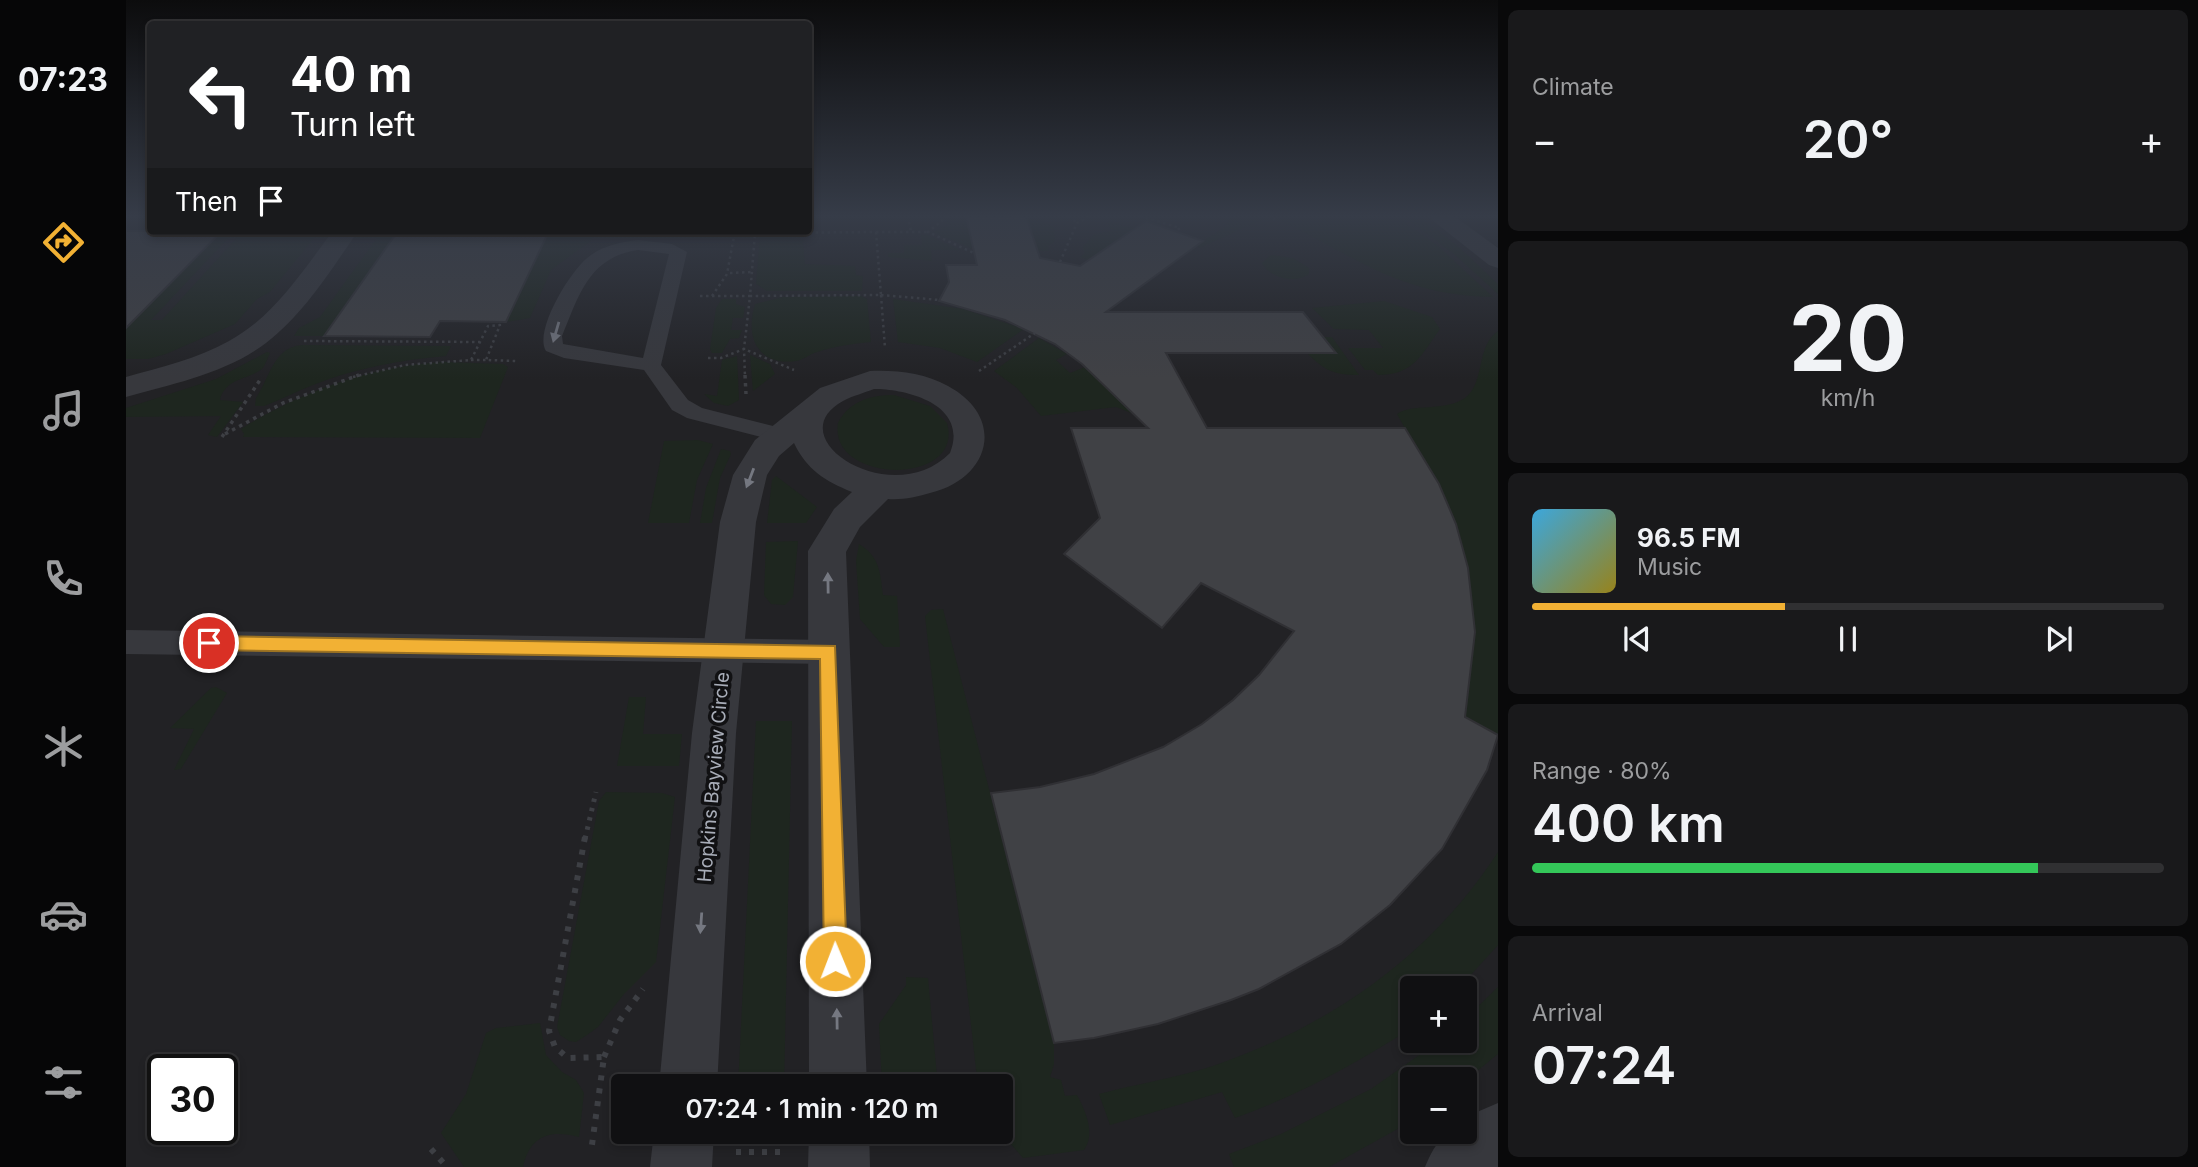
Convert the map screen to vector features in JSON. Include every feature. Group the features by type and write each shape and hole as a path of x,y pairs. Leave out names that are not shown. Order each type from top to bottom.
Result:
{"street":[{"path":"126,387 220,356 253,339 279,317 315,270"},
{"name":"Hopkins Bayview Circle","path":"689,1074 714,733 738,522 750,475 767,448 825,396 846,385 870,380 897,380 923,385 946,396 962,412 971,430 969,449 957,467 936,480 918,485 879,488 854,482 833,472 817,458 807,435 796,423"},
{"path":"838,1074 827,551 847,518 879,488"},
{"path":"1456,1167 1498,1133"}],"lane":[{"path":"585,270 580,274 552,336 553,347 565,352 651,365 680,405 695,413 796,423"},
{"path":"651,365 673,270"},
{"path":"126,642 829,652"}],"path":[{"path":"879,270 885,348"},
{"path":"711,296 723,285 730,272 752,272 744,349 747,404"},
{"path":"689,296 881,295 939,300"},
{"path":"471,360 488,326 500,325 485,360"},
{"path":"979,370 1035,333"},
{"path":"298,341 480,342"},
{"path":"708,358 721,358 744,349 794,370"},
{"path":"268,367 223,436 273,407 337,380 402,364 471,360 516,361"},
{"path":"596,792 549,1031 555,1047 568,1058 604,1057"},
{"path":"591,1152 604,1057 620,1020 637,995 652,983"},
{"path":"431,1149 447,1167"},
{"path":"698,1151 824,1150"}],"shaded area":[{"path":"126,270 1498,270 1498,1167 126,1167"},
{"path":"183,270 198,270 151,320 162,320 207,270 288,270 270,292 257,299 235,324 166,354 148,359 126,359 126,328"},
{"path":"353,270 370,270 324,336 294,336 299,328 320,317"},
{"path":"520,270 551,270 530,318 506,322 525,281"},
{"path":"757,270 855,270 856,275 863,276 862,291 767,291 756,284"},
{"path":"1269,270 1309,270 1309,274 1290,279"},
{"path":"1377,270 1464,270 1493,297 1460,295 1431,289"},
{"path":"1472,270 1483,270 1498,284 1498,294"},
{"path":"861,296 867,299 871,342 830,348 796,361 783,361 763,354 753,338 752,316 755,304 783,297"},
{"path":"722,299 736,299 736,304 745,307 743,318 733,318 731,330 742,330 739,338 730,339 722,353 712,353 710,349 716,308"},
{"path":"893,299 963,309 1024,329 977,362 940,348 898,342"},
{"path":"1384,301 1432,317 1440,329 1415,362 1400,371 1378,375 1373,370 1365,370 1348,348 1383,348 1369,330 1334,329 1312,308"},
{"path":"1498,331 1498,735 1448,708 1454,689 1468,695 1473,641 1470,587 1459,535 1450,509 1397,414 1411,409 1448,405 1465,398 1476,383 1486,346"},
{"path":"1322,337 1332,337 1359,375 1330,371 1307,353 1330,353"},
{"path":"1039,338 1067,354 1056,360 1070,373 1085,367 1139,416 1116,407 1041,416 1017,388 994,371"},
{"path":"451,346 446,356 362,369 313,385 264,406 255,406 256,398 279,357 293,347"},
{"path":"267,352 270,353 262,369 232,383 223,393 220,400 243,402 217,437 208,435 221,416 126,417 126,408 216,379"},
{"path":"750,355 770,364 775,374 753,391"},
{"path":"737,356 739,400 728,406 714,403 704,394 717,396 722,360"},
{"path":"443,362 503,364 508,367 480,438 243,437 241,429 249,424 295,400 342,381 392,368"},
{"path":"894,395 930,406 947,423 947,444 936,459 918,467 896,470 873,467 853,458 841,443 838,423 848,409 869,398"},
{"path":"698,440 713,444 697,480 689,523 648,523 664,441"},
{"path":"721,449 730,451 731,454 720,478 712,523 700,523 706,488"},
{"path":"776,476 817,507 806,523 767,523 772,480"},
{"path":"798,541 793,597 785,605 771,604 764,595 766,542"},
{"path":"859,544 875,560 880,572 883,595 897,596 900,647 884,647 860,619 856,561"},
{"path":"943,609 1054,1043 1054,1064 1050,1077 1061,1080 1065,1096 1077,1095 1080,1101 1089,1130 1084,1150 1023,1158 1011,1144 1013,1144 1013,1074 977,1074 925,616 931,610"},
{"path":"216,687 227,693 181,769 174,770 194,729 170,728 211,688"},
{"path":"629,697 646,697 643,734 682,734 679,766 617,766"},
{"path":"756,721 792,721 784,1074 739,1074"},
{"path":"606,792 662,793 675,797 656,962 624,994 598,1027 576,1042 560,1035 557,1027 599,801"},
{"path":"1498,852 1498,945 1470,976 1400,976 1400,1035 1326,1078 1235,1118 1222,1092 1110,1125 1099,1094 1213,1066 1256,1050 1337,1008 1409,955 1442,924"},
{"path":"906,977 928,978 937,1074 881,1074 879,1024 906,985"},
{"path":"1498,987 1498,1054 1477,1071 1477,1067 1402,1067 1422,1053 1477,1053 1477,1007"},
{"path":"540,1023 546,1055 562,1072 576,1080 584,1093 579,1137 559,1134 542,1137 530,1148 523,1167 464,1167 441,1133 466,1094 486,1033 496,1028"},
{"path":"1400,1069 1400,1128 1329,1167 1234,1167 1229,1154 1281,1134 1371,1089"}],"building":[{"path":"126,270 183,270 126,328"},
{"path":"370,270 530,270 506,322 440,321 430,337 324,336"},
{"path":"947,270 1163,270 1106,312 1303,312 1336,353 1166,353 1207,428 1405,428 1439,484 1456,524 1468,568 1475,632 1465,717 1498,735 1487,770 1442,849 1390,905 1341,944 1259,989 1158,1024 1094,1038 1054,1043 991,793 1040,787 1094,774 1163,747 1202,724 1233,700 1259,675 1294,631 1201,583 1162,628 1064,554 1100,518 1071,428 1148,428 1082,364 1055,344 1005,320 939,301 949,282"}],"route":[{"path":"209,643 829,652 835,961"}]}
